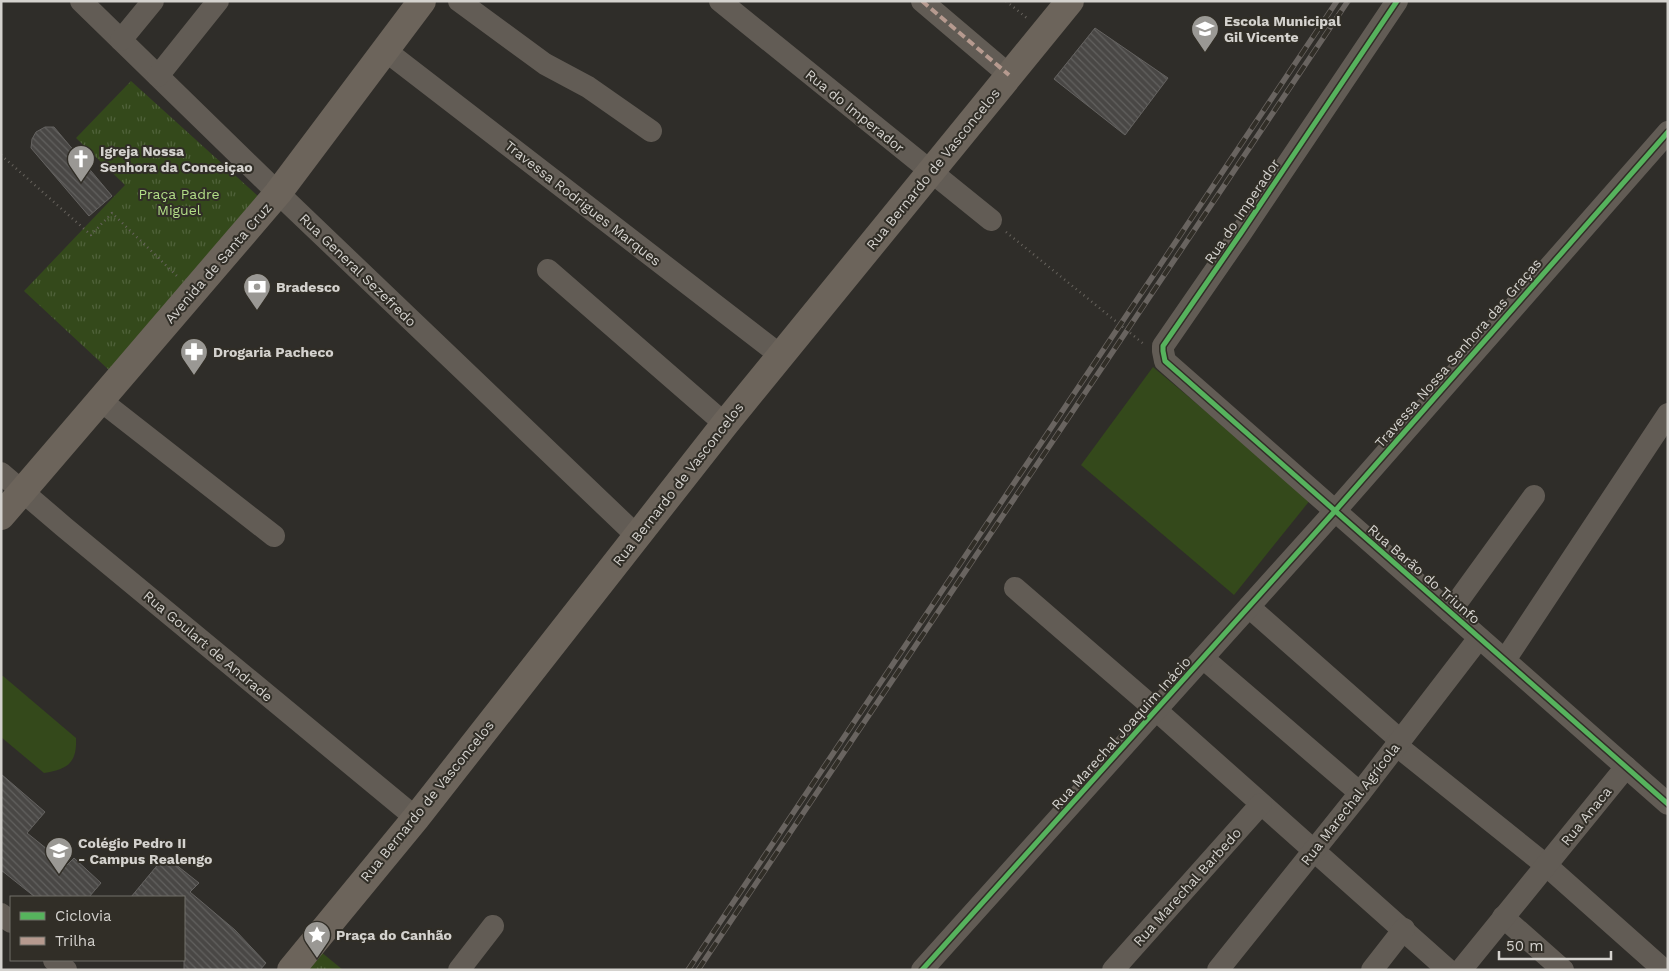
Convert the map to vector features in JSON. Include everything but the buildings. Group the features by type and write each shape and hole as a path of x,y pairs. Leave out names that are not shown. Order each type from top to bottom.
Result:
{"main road":[{"name":"Avenida de Santa Cruz","path":"1,516 278,194 422,1"},
{"name":"Rua Bernardo de Vasconcelos","path":"291,970 416,818 725,424 1070,1"}],"street":[{"name":"Rua General Sezefredo","path":"81,1 278,194 637,536"},
{"path":"121,40 153,1"},
{"path":"158,76 218,1"},
{"path":"459,1 545,64 588,87 650,131"},
{"name":"Rua do Imperador","path":"720,1 997,225"},
{"path":"922,1 1009,75"},
{"name":"Rua do Imperador","path":"1157,355 1162,351 1163,346 1397,1"},
{"name":"Travessa Rodrigues Marques","path":"386,51 780,356"},
{"name":"Travessa Nossa Senhora das Graças","path":"1335,511 1668,132"},
{"path":"548,270 725,424"},
{"name":"Rua Barão do Triunfo","path":"1157,355 1668,804"},
{"path":"100,400 274,536"},
{"path":"1505,660 1668,414"},
{"name":"Rua Goulart de Andrade","path":"1,473 416,818"},
{"path":"1450,612 1534,496"},
{"name":"Rua Marechal Joaquim Inácio","path":"922,970 1335,511"},
{"path":"1015,588 1156,710 1448,970"},
{"path":"1249,607 1398,743 1546,866 1664,970"},
{"name":"Rua Marechal Agrícola","path":"1218,970 1360,793 1479,638"},
{"path":"1203,658 1360,793"},
{"name":"Rua Anaca","path":"1461,970 1626,767"},
{"name":"Rua Marechal Barbedo","path":"1113,970 1261,804"},
{"path":"1503,917 1563,970"},
{"path":"459,970 493,926"},
{"path":"1372,970 1404,929"},
{"path":"55,961 66,970"}],"path":[{"path":"1006,1 1045,32"},
{"path":"1,155 91,235 112,213 193,292"},
{"path":"997,225 1157,355"}],"green space":[{"name":"Praça Padre Miguel","path":"131,81 259,197 110,371 24,291 125,185 76,138"},
{"path":"1153,367 1311,499 1234,595 1081,465"},
{"path":"1,676 76,738 73,759 65,767 44,773 1,737"},
{"name":"Praça do Canhão","path":"315,947 343,970 296,970"}],"railway":[{"path":"688,970 1337,1"},
{"path":"698,970 1348,1"}],"marked path":[{"path":"922,1 1009,75"}],"cycle path":[{"path":"1397,1 1163,346 1165,361 1668,804"},
{"path":"922,970 1335,511 1668,132"}],"place":[{"name":"Escola Municipal Gil Vicente","path":"1205,53"},
{"name":"Igreja Nossa Senhora da Conceiçao","path":"81,183"},
{"name":"Bradesco","path":"257,311"},
{"name":"Drogaria Pacheco","path":"194,376"},
{"name":"Colégio Pedro II - Campus Realengo","path":"59,875"},
{"name":"Praça do Canhão","path":"317,959"}]}
